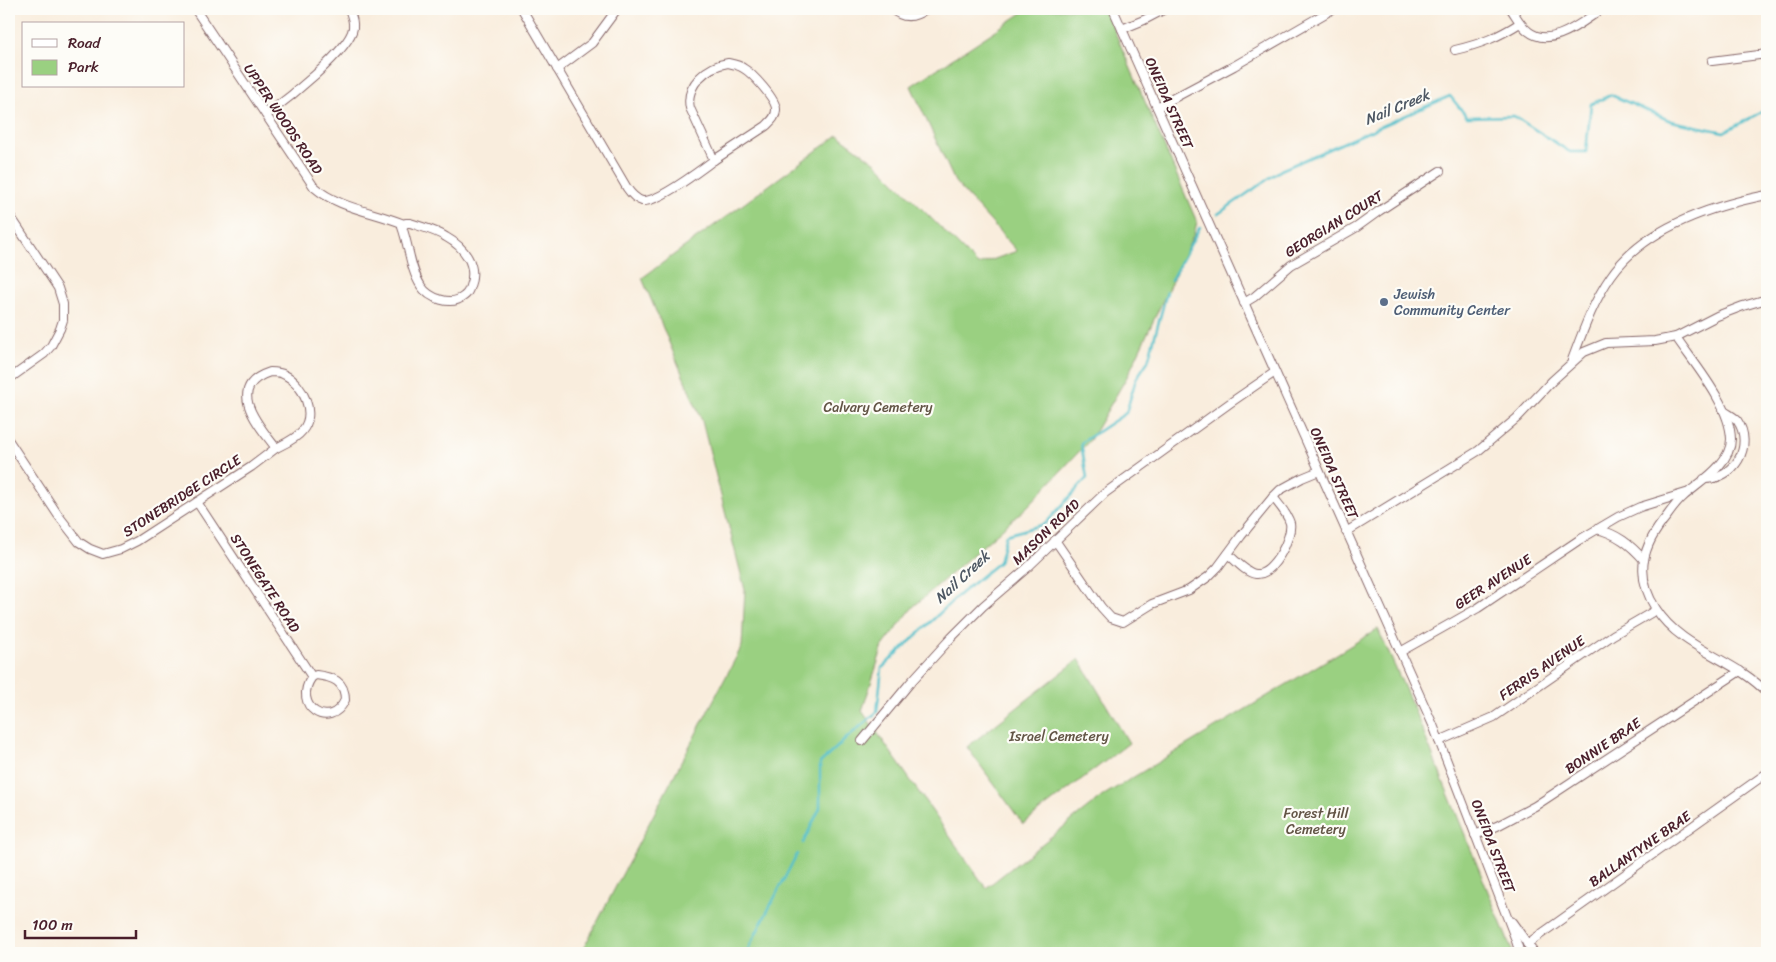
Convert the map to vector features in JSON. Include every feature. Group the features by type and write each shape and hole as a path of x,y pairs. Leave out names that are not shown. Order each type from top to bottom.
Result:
{"street":[{"name":"UPPER WOODS ROAD","path":"195,9 306,177 319,192 341,202 404,224 410,223 446,237 464,252 473,270 474,277 469,290 464,296 458,299 437,299 427,293 421,286 402,227 404,224"},
{"path":"266,115 283,102 346,43 353,28 352,15 348,9"},
{"path":"522,9 631,193 641,200 655,199 675,187 766,126 773,118 777,107 772,97 743,68 733,64 720,64 698,79 689,92 690,108 714,160"},
{"path":"557,69 592,42 617,9"},
{"path":"892,9 904,17 909,17 917,15 926,9"},
{"name":"ONEIDA STREET","path":"1113,9 1439,741 1520,953"},
{"path":"1122,29 1165,9"},
{"path":"1157,107 1234,66 1333,9"},
{"path":"1511,9 1520,23 1534,34 1551,37 1559,35 1602,9"},
{"path":"1455,50 1500,36 1520,23"},
{"path":"1712,61 1767,54"},
{"name":"GEORGIAN COURT","path":"1244,303 1254,297 1291,265 1357,227 1440,171"},
{"path":"1572,361 1598,296 1611,276 1638,248 1654,236 1697,214 1744,199 1767,195"},
{"path":"9,214 58,288 63,304 63,320 51,346 44,354 9,379"},
{"path":"1346,532 1478,451 1518,418 1572,361 1584,352 1606,343 1655,341 1676,337 1717,316 1743,306 1767,300"},
{"path":"1676,337 1724,411 1731,439 1726,458 1682,498 1648,542 1644,560 1646,587 1656,610 1665,622 1698,646 1740,671 1767,693"},
{"name":"STONEBRIDGE CIRCLE","path":"9,441 58,515 79,542 98,553 112,553 121,550 251,467 302,431 308,420 309,408 301,391 290,378 280,373 270,372 255,379 247,398 249,410 276,448"},
{"name":"MASON ROAD","path":"862,741 910,683 951,638 1105,493 1275,372"},
{"path":"1704,479 1717,478 1727,472 1739,461 1742,453 1743,440 1739,424 1724,411"},
{"path":"1055,540 1101,607 1111,618 1123,622 1152,604 1197,585 1213,572 1280,490 1319,471"},
{"name":"GEER AVENUE","path":"1400,652 1478,608 1618,517 1640,507 1690,491"},
{"path":"1228,554 1249,571 1257,574 1266,571 1274,563 1289,535 1290,526 1286,514 1273,497"},
{"name":"STONEGATE ROAD","path":"197,502 312,677"},
{"path":"1597,529 1617,536 1631,545 1644,560"},
{"name":"FERRIS AVENUE","path":"1439,741 1494,717 1613,635 1656,610"},
{"name":"BONNIE BRAE","path":"1475,836 1535,806 1740,671"},
{"path":"316,675 327,677 339,682 345,700 338,711 333,714 323,715 309,707 306,687 312,677 316,675"},
{"name":"BALLANTYNE BRAE","path":"1527,944 1767,773"},
{"path":"1504,910 1534,953"}],"green space":[{"name":"Calvary Cemetery","path":"1028,9 1105,9 1197,222 1194,234 1128,375 1090,440 1027,507 913,607 883,646 862,711 986,888 1104,795 1378,629 1411,702 1513,953 581,953 742,646 745,590 702,421 642,278 838,135 877,164 978,265 1017,251 955,182 911,86"},
{"name":"Israel Cemetery","path":"1079,659 1129,743 1023,824 967,747"}],"waterway":[{"name":"Nail Creek","path":"1218,214 1281,170 1450,96 1467,117 1514,116 1570,152 1586,152 1591,104 1611,95 1671,121 1724,132 1767,109"},
{"name":"Nail Creek","path":"1171,280 1200,227"},
{"name":"Nail Creek","path":"803,843 820,808 820,763 877,712 882,668 961,593 999,562 1006,535 1045,524 1087,478 1081,443 1126,413 1136,379 1148,361 1167,292"},
{"name":"Nail Creek","path":"746,953 797,854"}],"place":[{"name":"Jewish Community Center","path":"1384,302"}],"park label":[{"name":"Forest Hill Cemetery","path":"1316,822"}]}
